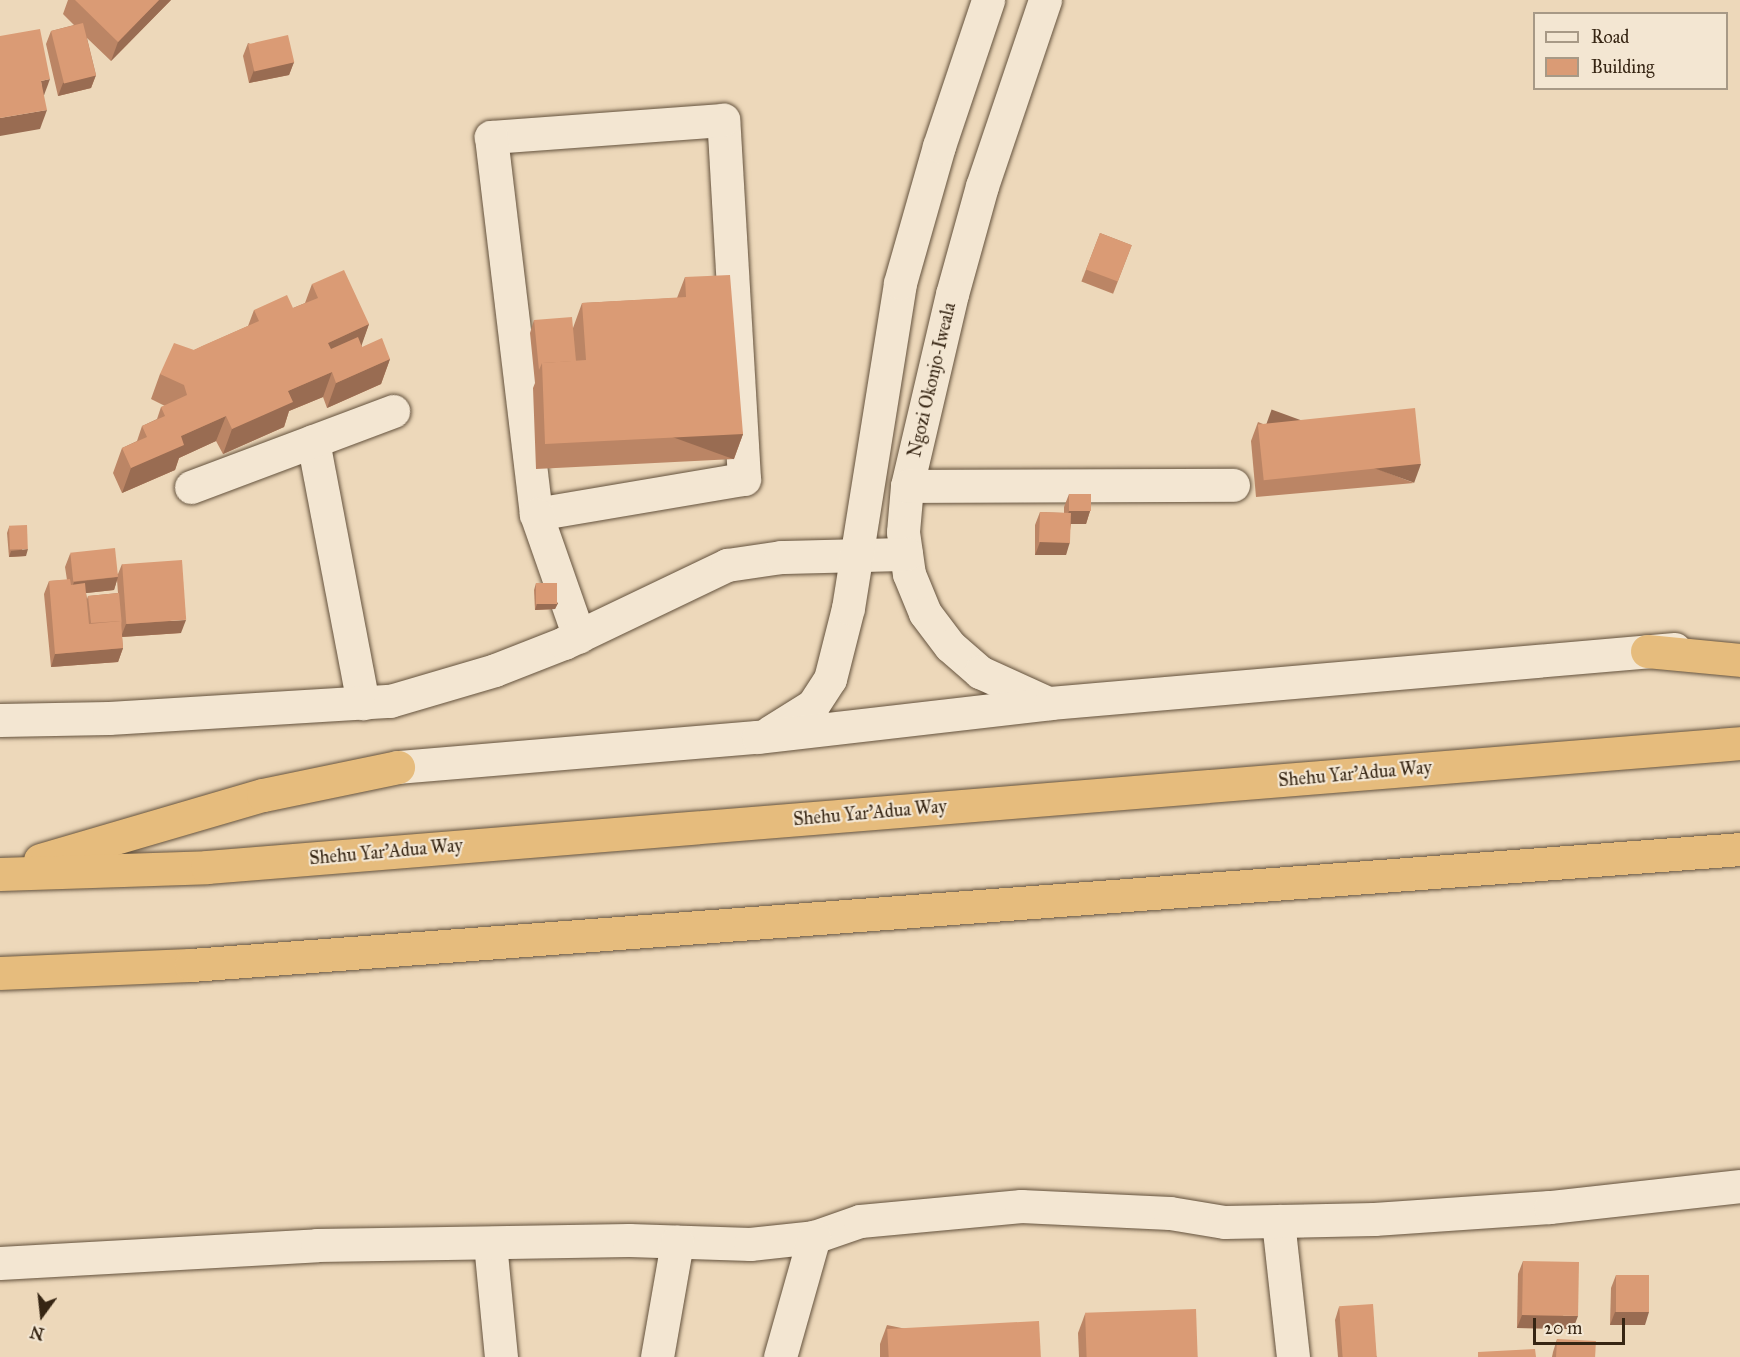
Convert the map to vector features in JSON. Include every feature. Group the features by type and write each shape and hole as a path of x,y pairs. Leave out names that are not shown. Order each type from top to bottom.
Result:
{"highway":[{"path":"1647,651 1740,660"},
{"name":"Shehu Yar'Adua Way","path":"0,873 207,867 1740,743"},
{"path":"0,873 263,795 398,767"},
{"path":"0,973 190,965 1740,849"},
{"path":"0,991 63,971"}],"street":[{"path":"758,738 790,723 813,705 831,680 856,553 900,283 939,146 988,0"},
{"name":"Ngozi Okonjo-Iweala","path":"1045,0 982,186 907,486 903,532 909,574 925,613 950,646 980,672 1050,703"},
{"path":"536,514 744,479 723,120 491,137 536,514 579,637"},
{"path":"191,487 393,411"},
{"path":"313,441 363,703"},
{"path":"907,486 1233,485"},
{"path":"0,720 110,718 390,701 495,670 579,637 727,565 781,557 856,553 906,554"},
{"path":"398,767 758,738 1050,703 1740,644"},
{"path":"0,1263 317,1245 677,1242 750,1244 814,1237 860,1221 1021,1206 1170,1213 1224,1222 1278,1221 1550,1208 1740,1186"},
{"path":"1278,1221 1293,1357"},
{"path":"780,1357 814,1237"},
{"path":"657,1357 677,1242"},
{"path":"490,1243 501,1357"}],"building":[{"path":"75,0 159,0 118,42"},
{"path":"83,23 96,75 64,83 51,31"},
{"path":"40,29 50,79 41,81 47,110 0,118 0,36"},
{"path":"288,35 294,62 254,72 248,44"},
{"path":"1100,233 1132,245 1118,282 1086,269"},
{"path":"344,270 369,324 328,343 331,349 358,337 362,347 382,338 390,359 336,383 332,372 288,391 293,402 232,429 226,416 181,436 184,445 131,468 122,448 147,437 142,426 165,416 161,407 187,395 184,385 160,374 174,343 194,350 259,321 254,310 287,295 293,308 318,298 312,284"},
{"path":"730,275 743,434 545,444 542,363 586,360 582,303 686,297 685,277"},
{"path":"572,317 576,361 542,363 539,370 534,320"},
{"path":"1415,408 1421,464 1264,480 1258,425"},
{"path":"1069,494 1091,494 1091,511 1069,511"},
{"path":"1040,512 1071,513 1070,543 1039,542"},
{"path":"27,525 28,549 10,550 9,526"},
{"path":"115,548 118,577 73,582 70,553"},
{"path":"182,560 186,620 126,624 122,564"},
{"path":"70,579 71,585 85,583 89,624 121,621 123,648 55,654 49,581"},
{"path":"536,583 557,583 557,604 536,604"},
{"path":"119,593 122,626 121,621 91,623 88,596"},
{"path":"1523,1261 1579,1262 1578,1316 1522,1315"},
{"path":"1616,1275 1649,1275 1649,1312 1616,1312"},
{"path":"1373,1304 1377,1357 1343,1357 1339,1306"},
{"path":"1196,1309 1198,1357 1087,1357 1085,1313"},
{"path":"1039,1321 1041,1357 889,1357 887,1329"},
{"path":"1557,1339 1596,1341 1595,1357 1556,1357"},
{"path":"1535,1349 1536,1357 1478,1357 1478,1352"}]}
